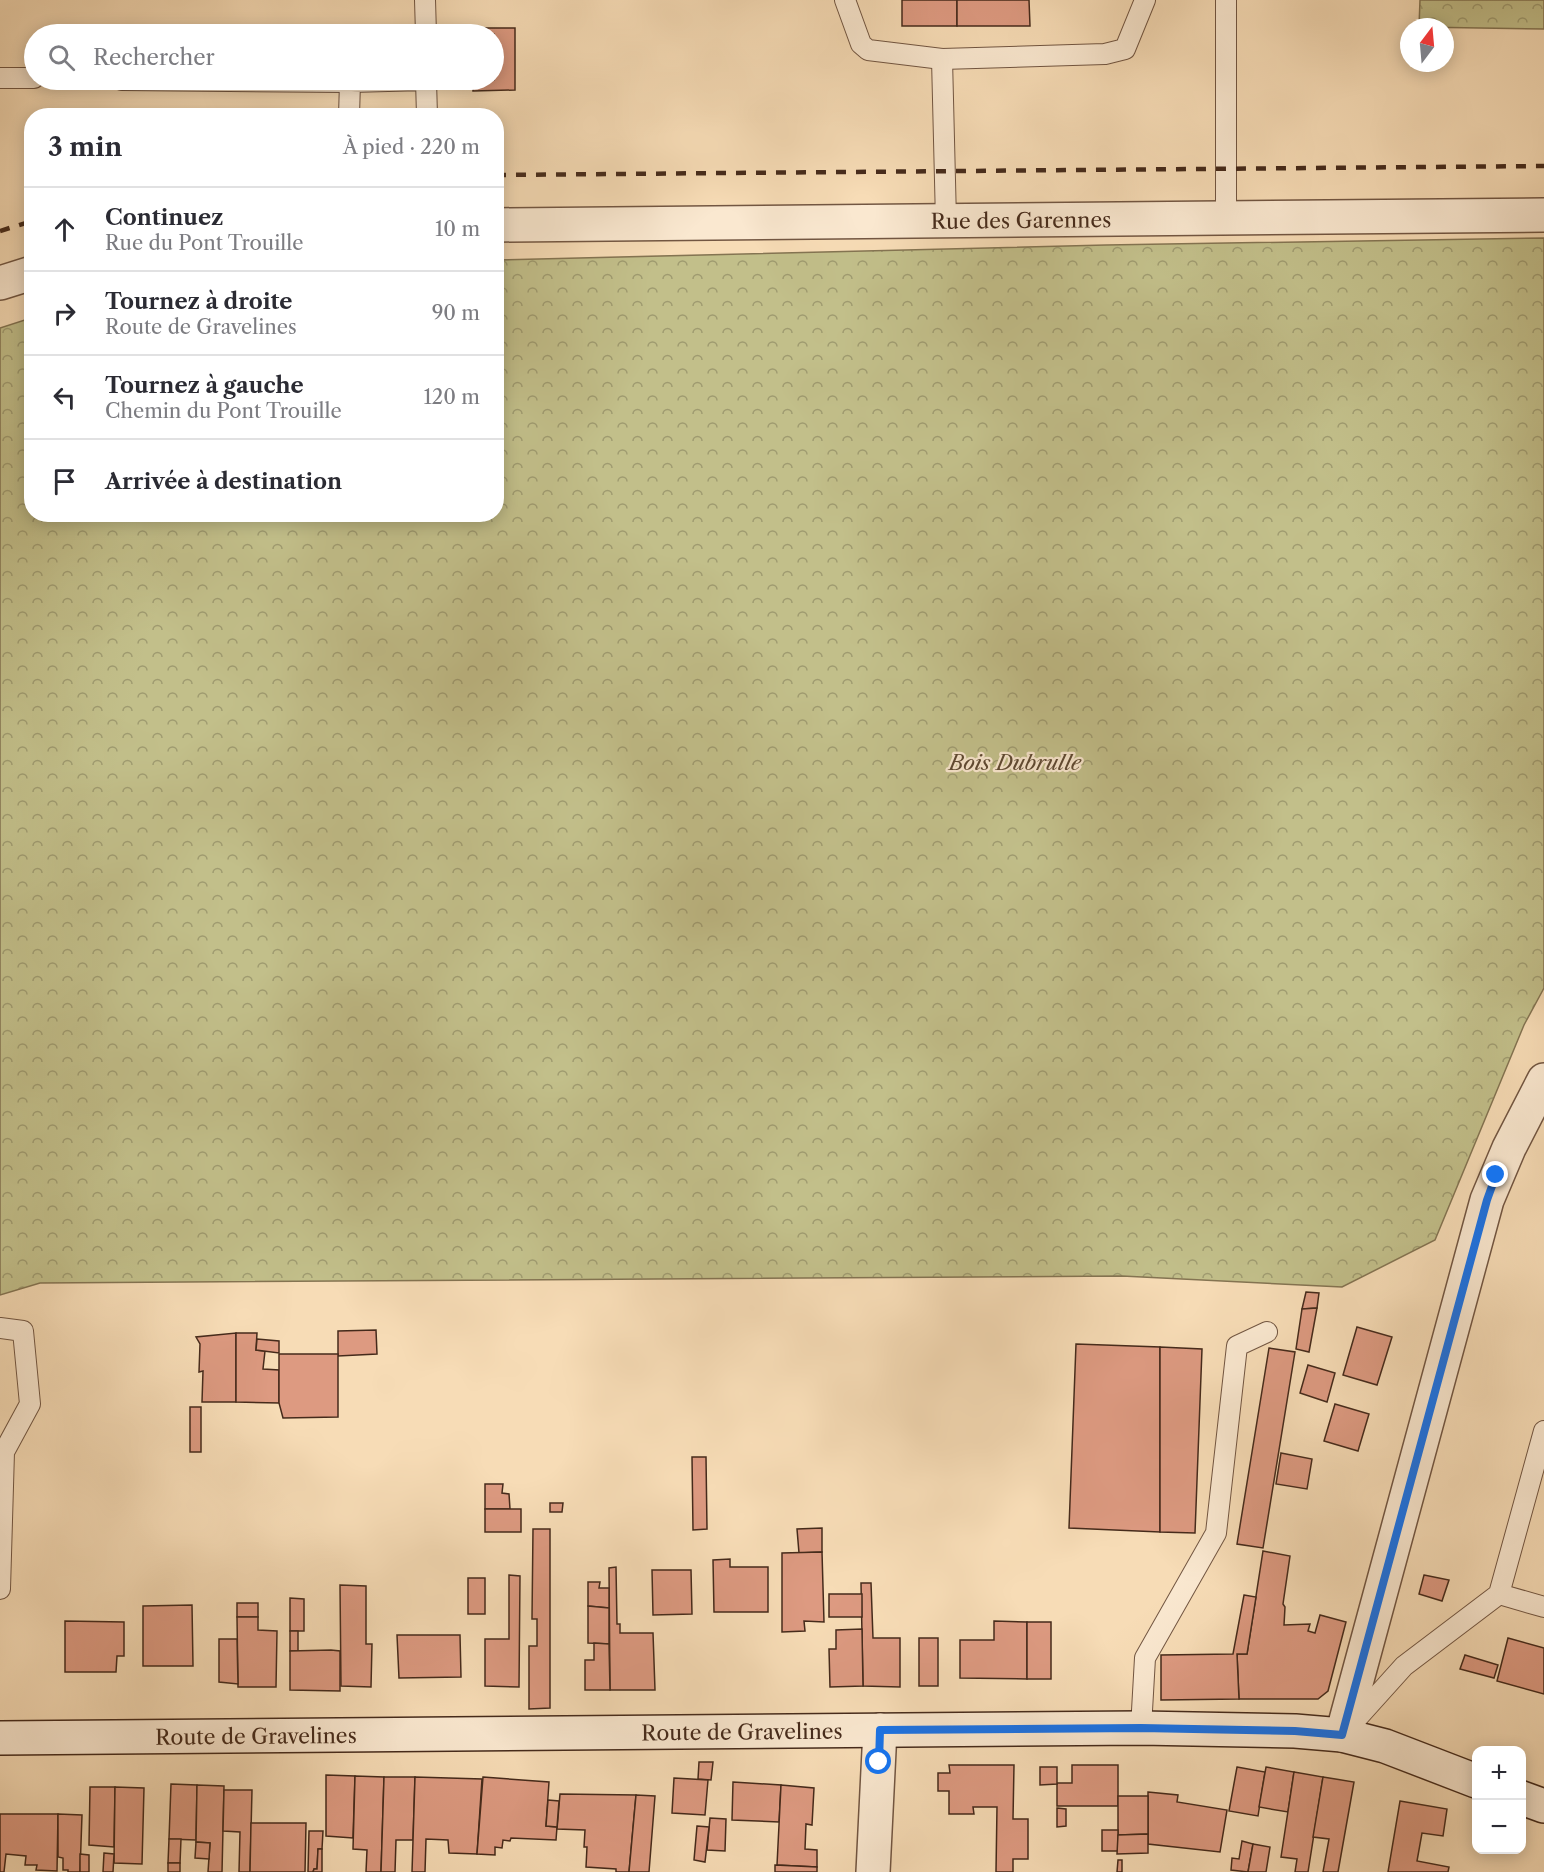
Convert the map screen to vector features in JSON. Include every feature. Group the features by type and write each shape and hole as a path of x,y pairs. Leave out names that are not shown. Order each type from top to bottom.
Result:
{"street":[{"name":"Rue des Garennes","path":"504,225 1544,215"},
{"path":"0,283 24,276"},
{"path":"1342,1735 1487,1200 1509,1148 1544,1080"},
{"name":"Route de Gravelines","path":"0,1738 1141,1728 1295,1731 1342,1735 1385,1746 1472,1779"},
{"path":"873,1872 880,1730"},
{"path":"1526,1800 1544,1806"}],"lane":[{"path":"425,0 426,24"},
{"path":"845,0 861,44 868,51 942,59 1105,54 1125,50 1145,0"},
{"path":"1226,0 1226,218"},
{"path":"942,59 946,221"},
{"path":"0,78 24,78"},
{"path":"349,108 350,90"},
{"path":"426,90 427,108"},
{"path":"0,1328 23,1331 30,1404 4,1452 0,1589"},
{"path":"1141,1728 1145,1658 1216,1533 1237,1346 1267,1332"},
{"path":"1342,1735 1404,1666 1499,1594 1544,1431"},
{"path":"1499,1594 1544,1607"}],"green space":[{"path":"1420,0 1544,0 1544,29 1454,28 1454,18 1419,18"},
{"name":"Bois Dubrulle","path":"1544,238 1544,988 1524,1025 1435,1240 1342,1287 1122,1276 40,1283 0,1295 0,328 24,320 24,522 504,522 504,260 1106,245"}],"building":[{"path":"902,0 957,0 957,26 902,26"},
{"path":"957,0 1029,0 1030,26 957,26"},
{"path":"504,28 515,28 515,90 473,91 504,90"},
{"path":"1306,1292 1319,1293 1317,1308 1302,1309"},
{"path":"1317,1308 1309,1352 1296,1349 1302,1309"},
{"path":"1357,1327 1392,1337 1377,1385 1343,1375"},
{"path":"376,1330 377,1354 338,1356 338,1331"},
{"path":"236,1333 236,1402 202,1402 203,1371 199,1372 200,1344 196,1337"},
{"path":"236,1333 257,1333 256,1350 265,1351 263,1369 279,1370 279,1403 236,1402"},
{"path":"257,1339 279,1341 279,1353 256,1350"},
{"path":"1076,1344 1160,1347 1160,1532 1069,1528"},
{"path":"1160,1347 1202,1349 1195,1533 1160,1532"},
{"path":"1269,1348 1295,1352 1263,1548 1237,1544"},
{"path":"279,1354 338,1354 338,1417 283,1418 279,1403"},
{"path":"1308,1365 1335,1373 1327,1402 1300,1393"},
{"path":"1335,1404 1369,1414 1358,1451 1324,1441"},
{"path":"190,1407 201,1407 201,1452 190,1452"},
{"path":"1281,1453 1312,1459 1307,1489 1276,1484"},
{"path":"692,1457 706,1457 707,1529 693,1530"},
{"path":"485,1484 503,1484 502,1493 509,1494 510,1509 485,1509"},
{"path":"550,1503 563,1503 562,1512 550,1512"},
{"path":"485,1509 521,1509 521,1532 485,1532"},
{"path":"822,1528 822,1552 799,1553 797,1529"},
{"path":"533,1529 550,1529 550,1708 529,1709 529,1646 537,1646 537,1619 532,1619"},
{"path":"1263,1551 1290,1556 1283,1604 1285,1607 1284,1625 1310,1624 1308,1631 1315,1633 1320,1615 1346,1622 1328,1691 1318,1699 1239,1699 1237,1654 1247,1654"},
{"path":"822,1552 824,1622 804,1621 805,1631 782,1632 782,1553"},
{"path":"730,1559 730,1567 768,1567 768,1612 714,1612 713,1560"},
{"path":"616,1567 617,1624 620,1624 620,1633 653,1633 655,1690 610,1690 609,1568"},
{"path":"652,1570 691,1570 692,1614 653,1615"},
{"path":"509,1575 520,1576 519,1687 485,1686 485,1639 509,1639"},
{"path":"1424,1575 1449,1580 1442,1601 1419,1594"},
{"path":"468,1578 485,1578 485,1614 468,1614"},
{"path":"588,1582 600,1582 599,1588 609,1588 609,1608 588,1606"},
{"path":"861,1583 871,1583 873,1638 900,1638 900,1687 863,1686"},
{"path":"340,1585 366,1586 366,1644 372,1644 371,1687 341,1686"},
{"path":"829,1594 862,1594 862,1617 829,1617"},
{"path":"1244,1595 1256,1597 1247,1654 1237,1654 1239,1699 1161,1700 1161,1655 1233,1654"},
{"path":"290,1598 304,1599 304,1631 290,1631"},
{"path":"237,1603 258,1603 258,1617 237,1617"},
{"path":"192,1605 193,1666 143,1666 143,1606"},
{"path":"588,1606 609,1608 609,1644 588,1643"},
{"path":"237,1617 258,1617 258,1630 277,1631 276,1687 238,1687"},
{"path":"65,1621 124,1622 124,1656 117,1656 116,1672 65,1672"},
{"path":"994,1621 1027,1622 1027,1679 960,1678 960,1640 994,1640"},
{"path":"1027,1622 1051,1622 1051,1679 1027,1679"},
{"path":"862,1629 863,1686 830,1687 829,1649 836,1649 836,1630"},
{"path":"290,1631 298,1631 298,1651 290,1651"},
{"path":"397,1635 460,1635 461,1677 399,1678"},
{"path":"919,1638 938,1638 938,1686 919,1686"},
{"path":"1508,1638 1544,1648 1544,1694 1497,1681"},
{"path":"219,1639 237,1639 238,1684 219,1682"},
{"path":"594,1643 609,1644 610,1690 585,1690 585,1660 594,1660"},
{"path":"290,1651 340,1651 340,1691 290,1690"},
{"path":"1465,1655 1498,1665 1494,1678 1460,1669"},
{"path":"699,1762 713,1762 711,1780 698,1779"},
{"path":"949,1765 1014,1765 1013,1819 1028,1819 1028,1859 1013,1859 1013,1872 996,1872 997,1807 973,1807 974,1814 949,1814 949,1791 938,1791 938,1773 950,1773"},
{"path":"1072,1765 1118,1765 1118,1806 1057,1806 1057,1783 1072,1783"},
{"path":"1040,1767 1057,1767 1057,1784 1040,1785"},
{"path":"1237,1767 1265,1772 1258,1816 1229,1811"},
{"path":"1266,1767 1294,1772 1288,1812 1259,1807"},
{"path":"1294,1772 1323,1777 1308,1872 1295,1872 1297,1859 1281,1857"},
{"path":"326,1775 355,1776 353,1838 326,1836"},
{"path":"355,1776 384,1777 381,1872 366,1872 367,1850 353,1849"},
{"path":"384,1777 415,1777 413,1840 396,1840 395,1872 381,1872"},
{"path":"415,1777 482,1779 477,1854 449,1853 448,1840 426,1839 425,1872 412,1872"},
{"path":"483,1777 549,1782 546,1826 557,1827 556,1840 511,1838 510,1841 503,1840 502,1848 495,1847 495,1855 477,1854"},
{"path":"1323,1777 1354,1782 1338,1872 1323,1872 1329,1839 1313,1837"},
{"path":"674,1778 708,1780 705,1815 672,1813"},
{"path":"733,1782 781,1785 779,1822 732,1820"},
{"path":"171,1784 197,1785 196,1840 169,1839"},
{"path":"197,1785 224,1786 222,1872 208,1872 210,1843 196,1842"},
{"path":"781,1785 814,1788 812,1825 806,1824 805,1849 817,1850 817,1867 777,1865"},
{"path":"90,1787 115,1787 114,1847 89,1845"},
{"path":"115,1787 144,1788 142,1864 114,1863"},
{"path":"224,1790 252,1790 250,1872 239,1872 240,1832 223,1831"},
{"path":"1148,1792 1178,1795 1177,1802 1227,1810 1220,1852 1148,1844"},
{"path":"560,1794 636,1795 629,1872 586,1867 585,1830 557,1829"},
{"path":"636,1795 655,1796 649,1872 629,1872"},
{"path":"1118,1796 1148,1796 1148,1834 1118,1835"},
{"path":"548,1800 559,1801 557,1827 546,1826"},
{"path":"1400,1801 1447,1809 1443,1836 1422,1833 1417,1861 1449,1867 1448,1872 1388,1872"},
{"path":"1057,1808 1066,1809 1066,1826 1057,1827"},
{"path":"0,1814 58,1814 57,1871 36,1870 37,1865 25,1865 26,1856 6,1854 4,1872 0,1872"},
{"path":"58,1814 82,1815 80,1872 63,1870 63,1858 58,1857"},
{"path":"710,1818 726,1819 725,1851 707,1850"},
{"path":"251,1823 306,1823 305,1872 250,1872"},
{"path":"697,1826 709,1827 705,1862 694,1860"},
{"path":"1102,1830 1118,1830 1118,1851 1102,1851"},
{"path":"309,1831 323,1831 322,1849 318,1849 317,1869 313,1872 308,1872"},
{"path":"1148,1834 1148,1853 1117,1854 1118,1835"},
{"path":"169,1839 181,1839 180,1863 168,1863"},
{"path":"1242,1841 1253,1844 1248,1872 1231,1870 1232,1858 1239,1859"},
{"path":"196,1842 210,1843 209,1859 195,1858"},
{"path":"1253,1844 1270,1847 1266,1872 1248,1872"},
{"path":"318,1849 322,1849 322,1872 313,1872 317,1869"},
{"path":"104,1853 114,1854 113,1872 103,1872"},
{"path":"80,1854 89,1855 89,1872 80,1872"},
{"path":"1118,1860 1122,1860 1122,1872 1117,1872"},
{"path":"168,1863 180,1863 180,1872 168,1872"},
{"path":"775,1865 817,1867 817,1872 775,1872"}],"railway":[{"path":"504,175 1544,166"},
{"path":"0,231 24,224"}],"route":[{"path":"879,1762 880,1730 1141,1728 1310,1731 1342,1735 1487,1200 1496,1175"}]}
